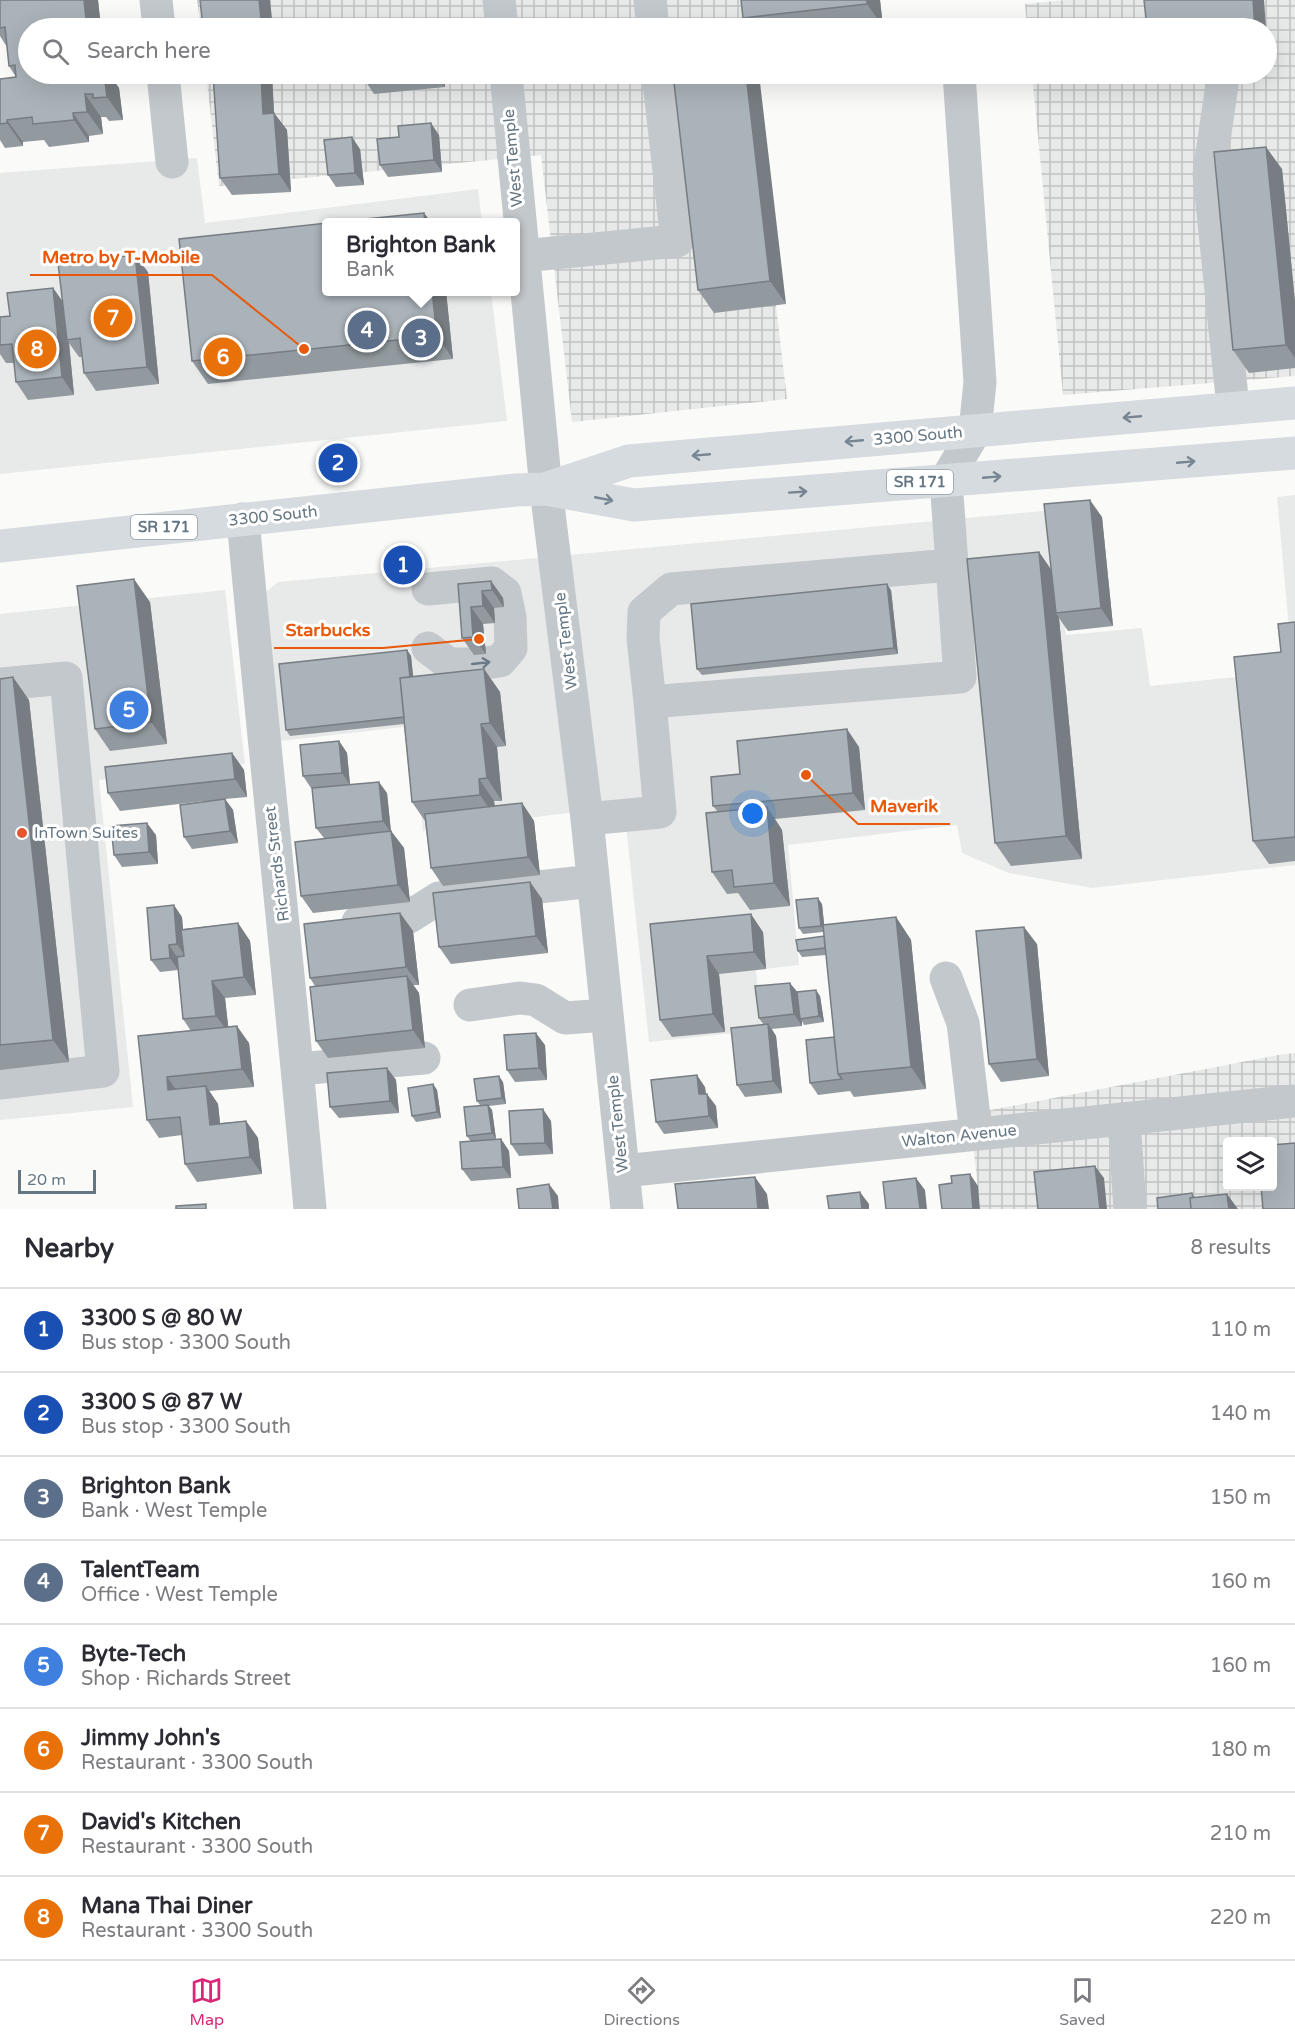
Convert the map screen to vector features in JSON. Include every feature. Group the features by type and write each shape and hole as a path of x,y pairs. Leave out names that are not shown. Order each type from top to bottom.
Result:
{"main road":[{"name":"3300 South","path":"546,489 629,461 1295,403"},
{"name":"3300 South","path":"0,546 516,490 546,489 634,505 1295,453"}],"street":[{"path":"156,0 158,18"},
{"path":"499,0 501,18"},
{"path":"650,0 652,18"},
{"path":"164,84 172,162"},
{"name":"West Temple","path":"507,84 519,218"},
{"path":"522,256 677,241 659,84"},
{"path":"650,702 960,677 946,480 975,431 980,382 960,84"},
{"path":"1222,85 1209,174 1233,407"},
{"name":"West Temple","path":"520,233 546,489 587,819 627,1209"},
{"name":"Richards Street","path":"243,519 266,769 307,927 298,1069 310,1209"},
{"path":"587,819 660,812 643,639 644,612 671,589 951,565"},
{"path":"428,589 492,583 505,593 510,617 511,648 500,661 449,664 428,648"},
{"path":"0,684 66,678 104,1071 0,1083"},
{"path":"307,927 409,916 440,898 593,881"},
{"path":"946,978 963,1023 976,1134"},
{"path":"470,1005 520,998 536,1000 565,1018 607,1015"},
{"path":"298,1069 424,1058"},
{"name":"Walton Avenue","path":"623,1171 1295,1101"},
{"path":"1124,1119 1130,1209"}],"shaded area":[{"path":"197,0 741,0 743,18 200,18"},
{"path":"1065,0 1295,0 1295,376 1063,395 1033,84 1277,84 1277,18 1026,18 1025,4"},
{"path":"207,84 750,84 787,399 572,422 541,155 219,186"},
{"path":"197,158 205,223 478,189 482,218 322,218 322,296 491,296 507,421 0,474 0,173"},
{"path":"1295,495 1295,865 1092,888 1009,873 962,853 957,825 788,845 799,965 756,970 762,1030 649,1042 624,806 423,831 412,726 280,741 263,594 278,582 1053,510 1066,635 1142,628 1150,686 1293,671 1277,497"},
{"path":"225,590 245,764 99,780 133,1107 0,1120 0,614"},
{"path":"1295,1053 1295,1209 980,1209 970,1114"}],"building":[{"path":"0,0 84,0 86,18 18,18 18,84 105,84 107,97 93,98 93,94 85,94 87,112 73,113 74,120 33,124 32,117 7,120 7,123 0,124 0,79 16,77 15,65 9,66 5,27 0,28"},
{"path":"200,0 259,0 261,18 202,18"},
{"path":"741,0 867,0 867,4 743,18"},
{"path":"1144,0 1253,0 1254,18 1146,18"},
{"path":"214,84 262,84 263,114 274,113 279,174 220,178"},
{"path":"674,84 747,84 770,281 698,290"},
{"path":"431,123 434,160 380,165 377,139 399,137 398,126"},
{"path":"352,137 355,173 328,175 324,140"},
{"path":"1266,147 1286,345 1233,350 1214,152"},
{"path":"424,213 425,218 375,218"},
{"path":"322,224 322,296 433,296 437,336 192,361 179,239"},
{"path":"135,255 147,367 84,373 80,338 67,340 58,263"},
{"path":"53,288 62,377 16,382 12,344 0,345 0,317 10,316 7,293"},
{"path":"1090,500 1101,608 1056,613 1044,504"},
{"path":"1039,552 1066,836 995,843 967,559"},
{"path":"134,579 151,722 95,729 77,586"},
{"path":"491,581 492,590 482,591 483,606 471,607 473,637 462,638 458,584"},
{"path":"887,584 894,648 697,669 691,604"},
{"path":"1295,622 1295,837 1253,841 1234,657 1281,652 1278,624"},
{"path":"407,650 410,677 400,678 404,717 286,730 279,664"},
{"path":"484,669 490,723 481,724 487,778 479,779 480,795 412,802 400,678"},
{"name":"InTown Suites","path":"13,677 53,1040 0,1045 0,679"},
{"path":"847,729 853,793 713,806 711,777 740,774 737,741"},
{"path":"339,741 342,773 303,776 300,745"},
{"path":"232,753 235,779 108,793 105,767"},
{"path":"379,782 383,821 316,828 312,788"},
{"path":"225,799 230,831 184,837 180,805"},
{"path":"522,803 528,857 431,868 425,814"},
{"path":"767,807 774,883 734,887 732,870 712,872 706,813"},
{"path":"147,823 149,852 114,855 111,826"},
{"path":"391,831 398,885 301,896 295,842"},
{"path":"530,882 536,936 439,947 433,893"},
{"path":"818,898 821,926 799,928 796,900"},
{"path":"174,905 177,944 169,945 170,958 151,960 147,908"},
{"path":"400,913 406,967 310,978 304,924"},
{"path":"751,914 754,952 707,956 713,1014 660,1020 650,924"},
{"path":"896,917 911,1067 838,1074 823,925"},
{"path":"238,923 244,977 212,981 216,1016 183,1019 177,957 184,956 181,930"},
{"path":"1024,927 1037,1059 989,1064 976,931"},
{"path":"824,936 825,948 798,951 796,940"},
{"path":"407,976 413,1030 316,1041 310,987"},
{"path":"790,983 794,1014 759,1018 755,986"},
{"path":"816,990 819,1016 800,1019 797,992"},
{"path":"768,1024 773,1081 737,1085 731,1028"},
{"path":"237,1026 242,1069 167,1077 168,1090 206,1086 210,1125 246,1121 250,1157 185,1164 180,1117 147,1120 138,1036"},
{"path":"536,1033 539,1068 507,1070 504,1035"},
{"path":"834,1037 838,1074 842,1079 810,1083 806,1040"},
{"path":"387,1068 390,1101 330,1107 327,1073"},
{"path":"697,1075 699,1094 707,1094 709,1116 656,1122 651,1080"},
{"path":"499,1076 502,1098 477,1101 474,1079"},
{"path":"433,1084 437,1112 412,1116 408,1088"},
{"path":"488,1105 492,1133 467,1136 464,1107"},
{"path":"543,1109 545,1143 511,1144 509,1111"},
{"path":"501,1139 503,1167 462,1169 460,1142"},
{"path":"1295,1143 1295,1209 1263,1209 1261,1191 1277,1191 1277,1145"},
{"path":"1095,1166 1100,1209 1038,1209 1034,1172"},
{"path":"970,1174 973,1209 942,1209 939,1185 952,1183 951,1176"},
{"path":"755,1177 758,1209 678,1209 675,1184"},
{"path":"916,1178 920,1209 886,1209 883,1182"},
{"path":"549,1184 553,1209 519,1209 517,1189"},
{"path":"860,1192 862,1209 829,1209 827,1196"},
{"path":"1192,1193 1191,1209 1158,1209 1157,1198"},
{"path":"1227,1194 1229,1209 1191,1209 1190,1198"},
{"path":"206,1204 206,1209 176,1209 176,1206"}],"place":[{"name":"David's Kitchen","path":"113,318"},
{"name":"TalentTeam","path":"367,330"},
{"name":"Brighton Bank","path":"421,338"},
{"name":"Mana Thai Diner","path":"37,349"},
{"name":"Metro by T-Mobile","path":"304,349"},
{"name":"Jimmy John's","path":"223,357"},
{"name":"3300 S @ 87 W","path":"338,463"},
{"name":"3300 S @ 80 W","path":"403,565"},
{"name":"Starbucks","path":"479,639"},
{"name":"Byte-Tech","path":"129,710"},
{"name":"Maverik","path":"806,775"},
{"name":"InTown Suites","path":"22,833"}]}
